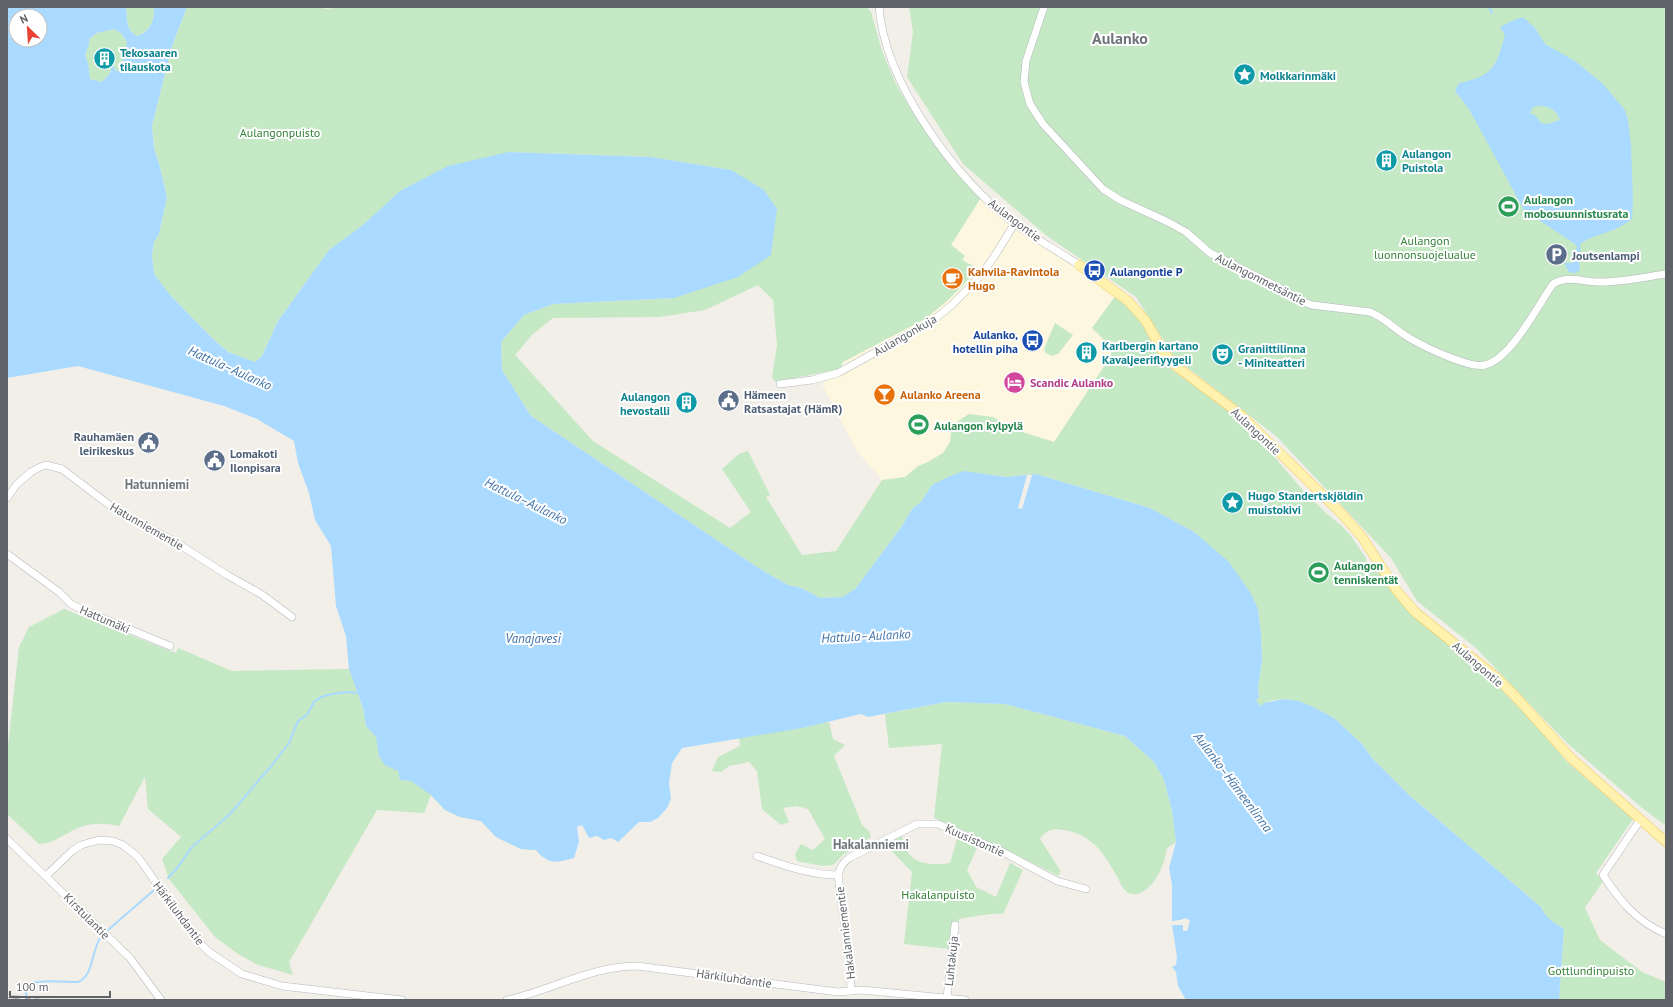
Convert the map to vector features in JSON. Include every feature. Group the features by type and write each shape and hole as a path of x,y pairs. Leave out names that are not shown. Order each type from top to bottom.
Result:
{"main road":[{"name":"Aulangontie","path":"1079,265 1128,301 1146,321 1163,352 1180,370 1240,415 1342,514 1362,537 1397,591 1415,612 1496,677 1572,759 1666,842"}],"street":[{"name":"Aulangontie","path":"879,7 886,43 897,72 913,104 945,151 982,195 1014,223 1079,265"},
{"name":"Aulangonmetsäntie","path":"1044,7 1026,61 1024,82 1030,104 1043,124 1102,189 1120,200 1186,232 1210,253 1280,288 1301,301 1312,305 1370,312 1378,315 1419,344 1468,364 1477,366 1486,365 1506,350 1523,331 1553,284 1559,280 1573,278 1600,282 1666,274"},
{"name":"Aulangonkuja","path":"780,384 812,380 838,373 932,321 952,305 981,275 994,257 1014,223"},
{"name":"Hatunniementie","path":"7,498 17,484 31,472 40,467 46,466 62,469 116,510 177,543 227,575 261,594 292,617"},
{"name":"Hattumäki","path":"7,554 59,592 71,604 170,646"},
{"path":"1640,820 1602,875 1630,911 1666,934"},
{"name":"Kuusistontie","path":"838,875 844,861 849,858 917,824 928,823 938,824 1003,852 1057,881 1086,889"},
{"name":"Kirstulantie","path":"7,839 130,958 161,1000"},
{"name":"Härkiluhdantie","path":"46,876 72,851 81,845 99,840 113,841 127,848 138,857 195,938 209,952 242,974 282,986 402,1000"},
{"path":"757,856 817,873 838,875"},
{"name":"Hakalanniementie","path":"838,875 850,960 851,991"},
{"name":"Luhtakuja","path":"947,998 955,924"},
{"name":"Härkiluhdantie","path":"507,1000 590,972 626,966 650,966 838,992 862,990 965,1000"}],"shaded area":[{"path":"982,196 1116,295 1113,349 1109,359 1054,442 1013,429 993,417 951,431 950,442 943,453 918,466 905,477 882,480 857,451 822,384 838,373 842,362 925,319 947,301 978,270 962,260 958,249 951,245"}],"green space":[{"path":"126,7 154,7 154,16 151,25 145,32 137,36 130,30"},
{"name":"Aulangonpuisto","path":"187,7 320,7 326,9 345,7 867,7 871,12 882,51 896,84 910,108 954,171 982,196 951,245 965,256 962,260 979,269 947,301 925,319 843,362 840,369 775,382 772,377 777,345 773,300 758,285 705,310 659,317 553,318 533,334 515,355 593,441 730,528 751,512 722,469 739,454 748,451 770,495 766,497 802,555 836,551 882,480 905,477 918,466 943,453 950,442 952,425 969,414 993,417 1013,429 1054,442 1109,359 1113,349 1092,328 1116,295 1139,319 1157,352 1173,371 1214,398 1254,433 1300,487 1351,536 1366,558 1368,569 1374,564 1393,594 1413,616 1488,676 1532,721 1567,762 1633,819 1596,873 1603,881 1585,908 1600,940 1642,972 1666,982 1666,1000 1559,1000 1564,929 1550,920 1545,915 1541,907 1410,796 1372,758 1362,744 1334,718 1299,701 1283,699 1269,701 1261,706 1256,701 1259,697 1258,687 1262,661 1258,609 1194,532 1150,508 1036,474 1006,477 964,472 948,477 932,486 921,502 912,509 902,526 856,588 843,597 820,598 801,588 788,585 757,567 531,416 502,370 501,342 524,315 553,304 674,298 731,170 651,157 509,152 363,225 329,250 278,321 262,356 255,362 228,352 213,339 170,295 154,274 152,255 154,242 159,234 167,197 154,148 152,126 172,46"},
{"name":"Aulangon luonnonsuojelualue","path":"909,7 1666,7 1666,826 1641,807 1567,743 1476,648 1417,601 1391,558 1276,436 1174,357 1136,297 1047,236 963,164 907,77 913,32"},
{"path":"114,29 121,33 127,42 123,61 125,64 120,71 116,71 114,66 106,78 101,82 90,79 88,63 85,55 89,45 89,39 97,33"},
{"path":"1055,323 1073,335 1058,354 1052,356 1046,353 1044,349"},
{"path":"64,609 176,653 178,648 232,671 349,669 363,708 366,726 514,809 544,859 536,850 521,849 496,837 481,821 460,817 445,810 431,795 424,813 377,810 289,962 293,975 258,965 238,954 215,937 169,879 162,859 181,837 148,809 145,777 119,826 105,824 87,825 50,842 39,844 7,814 7,755 19,647 29,627"},
{"path":"946,702 1005,704 1125,736 1154,762 1164,780 1172,810 1176,842 1167,848 1159,874 1151,885 1139,894 1128,893 1122,886 1105,857 1094,844 1088,839 1072,832 1059,829 1053,830 1047,832 1040,839 1060,870 1059,876 970,833 934,818 942,744 889,748 885,714"},
{"path":"829,722 833,739 845,745 834,756 862,825 869,831 871,837 843,855 833,865 823,866 797,861 795,854 801,844 813,850 825,839 808,809 797,806 783,808 789,822 781,825 762,809 757,771 749,762 729,766 721,772 712,771 718,757 740,746 739,738"},
{"name":"Hakalanpuisto","path":"901,834 907,851 911,856 921,862 933,864 950,863 957,839 972,842 978,846 967,870 976,887 996,897 1010,863 1023,870 1003,914 959,919 958,923 953,923 950,949 904,944 912,872 883,842"}],"water":[{"name":"Vanajavesi","path":"7,7 126,7 130,30 137,36 145,32 151,25 154,16 154,7 187,7 172,46 152,126 154,148 167,197 159,234 154,242 152,255 154,274 170,295 213,339 228,352 255,362 262,356 278,321 329,250 363,225 400,191 448,166 509,152 651,157 731,170 764,190 777,209 771,255 738,277 674,298 553,304 524,315 501,342 502,370 531,416 757,567 788,585 801,588 820,598 843,597 856,588 902,526 912,509 921,502 932,485 964,471 1006,477 1036,474 1150,508 1194,532 1228,561 1250,592 1258,609 1262,661 1258,687 1259,697 1256,701 1261,706 1264,703 1283,699 1299,701 1334,718 1362,744 1372,758 1410,796 1541,907 1545,915 1564,929 1559,1000 1186,1000 1178,986 1176,972 1172,967 1176,965 1177,957 1172,925 1183,925 1183,931 1187,931 1190,921 1186,918 1172,921 1172,885 1169,868 1176,842 1172,810 1164,780 1154,762 1125,736 1005,704 946,702 868,717 861,714 802,728 682,748 672,763 669,783 671,799 667,808 658,818 650,822 639,822 618,842 611,838 604,840 597,836 589,838 582,825 577,827 579,842 574,858 562,861 553,862 545,858 536,850 521,849 496,837 481,821 460,817 445,810 431,795 411,781 400,780 398,771 385,765 379,756 376,737 366,726 363,708 349,669 346,636 336,606 331,546 315,520 309,493 298,463 294,441 257,419 224,406 78,366 7,378","holes":["114,29 121,33 127,42 123,61 125,64 120,71 116,71 113,65 111,71 101,82 90,79 88,63 85,55 89,45 89,39 97,33"]},
{"name":"Joutsenlampi","path":"1523,17 1535,28 1545,44 1575,61 1603,84 1625,110 1628,120 1631,146 1633,201 1632,219 1620,227 1581,243 1579,262 1580,270 1575,273 1569,272 1564,263 1573,263 1577,247 1575,244 1524,210 1469,109 1455,91 1459,83 1479,77 1491,68 1499,55 1505,35 1500,27","holes":["1544,106 1555,112 1560,120 1547,124 1541,123 1536,116 1530,113 1533,107"]}],"pier":[{"path":"1027,475 1032,475 1022,509 1018,508"}],"waterway":[{"path":"1489,7 1492,13"},
{"path":"168,878 192,847 230,814 272,765 289,743 298,721 307,715 314,702 321,697 332,694 347,692 357,693"},
{"path":"108,930 154,890"},
{"path":"26,996 28,986 34,982 78,982 83,979 90,969 95,949 101,937"}],"railway":[{"path":"7,996 38,1000"}],"place":[{"name":"Tekosaaren tilauskota","path":"105,59"},
{"name":"Molkkarinmäki","path":"1244,75"},
{"name":"Aulangon Puistola","path":"1386,160"},
{"name":"Aulangon mobosuunnistusrata","path":"1508,206"},
{"name":"Joutsenlampi","path":"1557,255"},
{"name":"Aulangontie P","path":"1094,271"},
{"name":"Kahvila-Ravintola Hugo","path":"953,278"},
{"name":"Aulanko, hotellin piha","path":"1033,341"},
{"name":"Karlbergin kartano Kavaljeeriflyygeli","path":"1086,352"},
{"name":"Graniittilinna - Miniteatteri","path":"1222,355"},
{"name":"Scandic Aulanko","path":"1015,382"},
{"name":"Aulanko Areena","path":"884,394"},
{"name":"Hämeen Ratsastajat (HämR)","path":"729,401"},
{"name":"Aulangon hevostalli","path":"686,403"},
{"name":"Aulangon kylpylä","path":"918,425"},
{"name":"Rauhamäen leirikeskus","path":"149,443"},
{"name":"Lomakoti Ilonpisara","path":"214,460"},
{"name":"Hugo Standertskjöldin muistokivi","path":"1233,502"},
{"name":"Aulangon tenniskentät","path":"1319,572"}],"district":[{"name":"Aulanko","path":"1120,38"},
{"name":"Hatunniemi","path":"157,484"},
{"name":"Hakalanniemi","path":"871,844"}],"water label":[{"name":"Hattula–Aulanko","path":"230,368"},
{"name":"Hattula–Aulanko","path":"526,501"},
{"name":"Hattula–Aulanko","path":"866,636"},
{"name":"Aulanko–Hämeenlinna","path":"1233,782"}],"park label":[{"name":"Gottlundinpuisto","path":"1591,970"}]}
